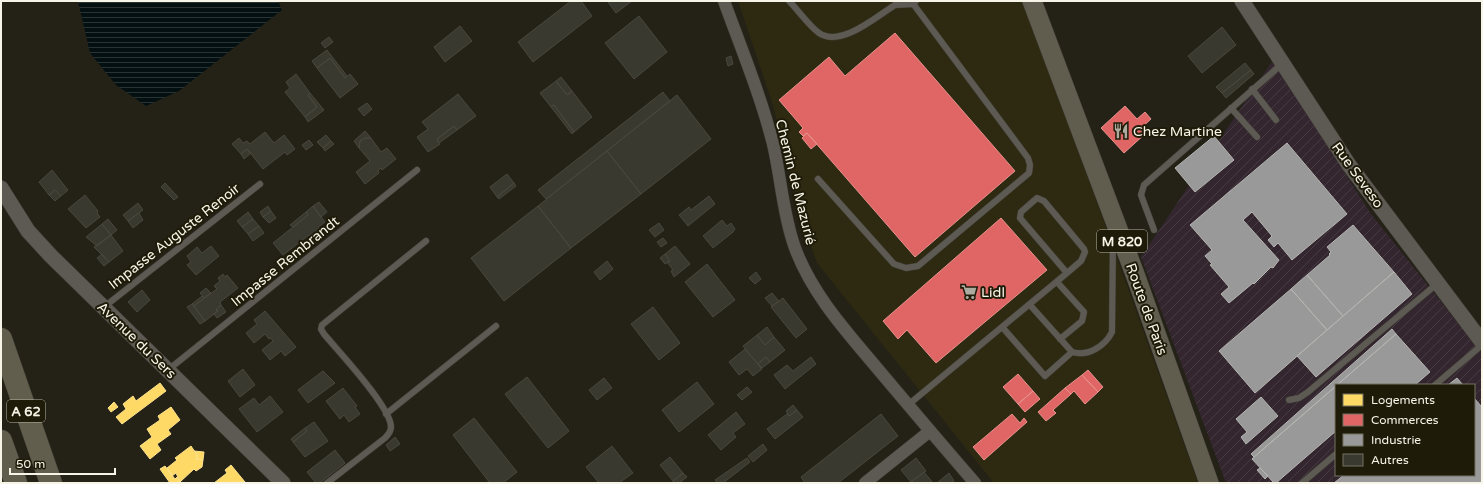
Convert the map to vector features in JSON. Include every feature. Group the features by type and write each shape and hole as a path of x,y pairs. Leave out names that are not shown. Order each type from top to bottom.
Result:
{"highway":[{"name":"A 62","path":"1,339 51,483"},
{"name":"A 62","path":"1,441 16,483"}],"main road":[{"name":"Route de Paris","path":"1032,1 1114,219 1209,483"}],"street":[{"name":"Chemin de Mazurié","path":"724,1 773,143 795,248 819,295 842,326 975,483"},
{"name":"Rue Seveso","path":"1242,1 1282,64 1350,165 1482,344"},
{"name":"Avenue du Sers","path":"1,188 28,231 283,483"},
{"path":"865,483 930,431"}],"lane":[{"path":"790,1 819,33 835,37 851,34 896,3 913,2 1028,158 1030,165 1029,173 918,266 906,268 894,264 818,179"},
{"path":"1154,230 1141,195 1144,185 1282,64"},
{"path":"1252,89 1276,120"},
{"path":"1231,108 1257,137"},
{"name":"Impasse Rembrandt","path":"168,370 417,170"},
{"name":"Impasse Auguste Renoir","path":"104,307 260,184"},
{"path":"908,405 1003,328 1082,261 1085,252 1044,201 1037,198 1021,212 1020,218 1067,273"},
{"path":"1030,305 1072,352 1083,354 1094,350 1104,342 1112,332 1114,219"},
{"path":"327,483 389,433 391,427 381,403 321,328 325,322 426,241"},
{"path":"1057,282 1084,312 1082,321 1060,339"},
{"path":"1289,400 1299,398 1308,392 1438,283"},
{"path":"386,414 496,326"},
{"path":"1003,328 1045,376 1072,352"},
{"path":"1436,384 1482,344"},
{"path":"1302,483 1335,455"}],"shaded area":[{"path":"78,1 278,1 282,10 179,91 146,106 116,85 90,53"},
{"path":"738,1 1022,1 1072,133 1198,483 994,483 817,263 800,214 773,105"},
{"path":"1273,60 1371,214 1482,353 1482,483 1226,483 1141,257"}],"building: Logements":[{"path":"160,383 166,391 122,424 116,417 126,409 123,404 133,396 136,401"},
{"path":"114,402 118,407 111,412 108,408"},
{"path":"171,407 180,420 168,430 171,434 157,444 161,450 150,459 140,446 152,437 147,429 160,420 158,416"},
{"path":"191,446 197,455 196,459 203,460 202,467 196,471 194,469 180,482 176,473 172,476 167,468 177,460 175,458"},
{"path":"194,451 204,452 203,460 196,459 197,455"},
{"path":"231,465 245,482 214,483 227,473 225,470"},
{"path":"165,466 175,479 177,477 180,482 170,483 160,469"}],"building: Commerces":[{"path":"895,33 1015,171 915,257 807,133 803,136 799,132 803,128 779,100 829,57 845,76"},
{"path":"1125,106 1137,119 1145,112 1151,119 1140,129 1145,134 1124,153 1101,128"},
{"path":"807,133 817,144 811,149 802,138"},
{"path":"1001,218 1047,270 936,363 907,330 898,339 883,321"},
{"path":"1088,370 1103,387 1098,392 1082,375"},
{"path":"1018,374 1033,391 1018,404 1003,387"},
{"path":"1082,375 1098,392 1085,404 1074,391 1071,394 1065,388"},
{"path":"1065,388 1071,394 1053,410 1056,413 1046,421 1038,412"},
{"path":"1033,391 1040,399 1025,412 1018,404"},
{"path":"1012,414 1020,423 1024,418 1027,422 984,460 973,447"}],"building: Industrie":[{"path":"1214,136 1234,160 1195,192 1175,168"},
{"path":"1287,143 1347,214 1292,260 1278,243 1274,247 1268,240 1272,236 1252,212 1243,220 1279,260 1273,268 1271,267 1254,284 1253,283 1229,303 1221,294 1229,287 1210,265 1212,264 1205,256 1212,250 1190,225"},
{"path":"1353,225 1394,272 1343,316 1307,275 1330,255 1329,254 1331,252 1327,247"},
{"path":"1394,272 1412,294 1316,377 1297,356"},
{"path":"1307,275 1343,316 1327,330 1291,289"},
{"path":"1291,289 1327,330 1255,393 1219,351"},
{"path":"1392,329 1396,334 1338,384 1335,384 1335,387 1254,457 1251,454"},
{"path":"1396,334 1430,372 1416,384 1338,384"},
{"path":"1457,378 1462,384 1449,384"},
{"path":"1335,387 1335,432 1276,483 1274,483 1252,459"},
{"path":"1261,397 1278,416 1246,444 1241,437 1247,432 1236,419"},
{"path":"1475,399 1482,407 1482,483 1334,483 1343,476 1475,476"},
{"path":"1260,468 1268,476 1265,479 1257,470"}],"building: Autres":[{"path":"571,1 581,1 592,16 533,62 518,42"},
{"path":"632,1 616,13 608,2"},
{"path":"639,16 667,52 634,79 605,43"},
{"path":"460,26 472,41 445,62 434,47"},
{"path":"1222,27 1236,45 1202,73 1188,56"},
{"path":"329,37 333,42 325,48 321,43"},
{"path":"327,50 347,76 345,78 330,58 317,68 312,61"},
{"path":"731,56 733,64 728,66 726,58"},
{"path":"330,58 345,78 350,74 358,84 340,98 317,68"},
{"path":"1245,63 1251,70 1222,93 1216,87"},
{"path":"1251,70 1254,74 1226,98 1222,93"},
{"path":"296,74 310,93 308,95 317,107 305,117 285,92 290,88 286,82"},
{"path":"561,77 572,91 567,95 556,81"},
{"path":"556,81 567,95 572,91 592,117 574,132 554,105 551,107 540,93"},
{"path":"663,92 670,101 546,199 538,190"},
{"path":"310,93 324,110 308,122 305,117 317,107 308,95"},
{"path":"458,94 476,116 457,130 454,126 437,139 440,144 428,152 417,137 428,129 422,122"},
{"path":"677,95 711,139 641,194 607,151"},
{"path":"367,103 372,109 364,116 358,109"},
{"path":"554,105 574,132 572,134 551,107"},
{"path":"454,126 457,130 439,143 437,139"},
{"path":"365,131 371,138 365,138 360,141 359,148 354,141"},
{"path":"265,132 274,143 284,135 295,149 287,155 285,152 263,169 247,149 241,154 232,144 239,138 243,143 247,141 250,144"},
{"path":"326,135 331,141 323,148 317,142"},
{"path":"365,138 371,138 381,152 387,148 396,159 382,170 381,168 378,171 379,173 365,184 356,172 370,161 359,148 360,141"},
{"path":"309,140 313,145 306,150 302,145"},
{"path":"331,141 334,144 325,151 323,148"},
{"path":"247,149 251,153 244,159 241,154"},
{"path":"607,151 641,194 571,248 538,206"},
{"path":"52,170 68,190 61,196 55,190 49,195 39,182"},
{"path":"507,174 514,183 497,197 490,187"},
{"path":"165,183 178,197 174,200 161,187"},
{"path":"514,183 516,186 499,199 497,197"},
{"path":"55,190 61,196 55,201 49,195"},
{"path":"85,195 98,211 97,213 100,217 86,228 68,209"},
{"path":"709,196 715,204 688,226 679,215 689,207 691,210"},
{"path":"319,202 327,212 321,217 313,206"},
{"path":"138,203 143,210 128,221 123,215"},
{"path":"268,206 271,211 263,217 260,212"},
{"path":"313,206 325,222 318,227 320,230 310,237 309,235 283,255 273,243 308,215 306,212"},
{"path":"538,206 571,248 504,301 471,258"},
{"path":"271,211 276,218 269,223 263,217"},
{"path":"248,212 253,219 242,227 237,221"},
{"path":"306,212 308,215 293,227 290,225"},
{"path":"139,213 143,220 133,228 128,221"},
{"path":"108,219 117,230 111,235 102,224"},
{"path":"253,219 259,226 248,234 242,227"},
{"path":"722,220 727,226 731,223 735,229 713,248 703,236"},
{"path":"659,223 664,230 655,237 649,230"},
{"path":"102,224 111,235 97,246 86,237"},
{"path":"259,226 264,233 253,241 248,234"},
{"path":"320,230 324,236 315,243 310,237"},
{"path":"111,235 123,251 109,262 94,247"},
{"path":"663,238 667,243 661,247 657,242"},
{"path":"211,246 219,256 196,275 187,265 191,262 187,256 197,247 202,253"},
{"path":"675,246 690,264 674,277 671,271 673,270 667,262 670,261 665,254"},
{"path":"102,254 109,262 104,266 97,258"},
{"path":"665,254 670,261 665,264 660,258"},
{"path":"607,261 613,269 600,280 594,272"},
{"path":"707,264 735,300 713,317 685,282"},
{"path":"756,272 761,279 755,284 749,278"},
{"path":"223,274 225,277 227,275 238,288 220,302 221,305 216,309 218,311 205,321 194,306 217,289 214,286 220,281 218,278"},
{"path":"206,288 211,293 204,298 200,293"},
{"path":"142,290 150,300 137,312 128,302"},
{"path":"772,293 779,301 772,306 765,298"},
{"path":"202,296 204,298 194,306 192,304"},
{"path":"783,298 807,329 796,338 771,307"},
{"path":"192,304 205,321 200,324 187,307"},
{"path":"221,305 226,312 217,318 214,314"},
{"path":"653,307 680,343 659,360 631,324"},
{"path":"265,311 296,347 285,356 281,351 270,360 262,350 273,341 271,338 269,339 265,334 254,343 246,333 257,324 254,320"},
{"path":"767,327 774,337 765,345 757,335"},
{"path":"757,335 765,345 774,337 785,350 770,362 766,357 758,364 762,369 743,346"},
{"path":"745,349 762,369 753,376 747,369 739,375 729,362"},
{"path":"766,357 770,362 762,368 758,364"},
{"path":"811,357 816,364 785,389 774,375 787,365 793,371"},
{"path":"243,369 255,385 240,397 228,381"},
{"path":"323,371 335,383 308,403 298,390"},
{"path":"527,377 569,431 548,448 505,394"},
{"path":"604,378 612,388 597,400 589,390"},
{"path":"697,382 714,404 679,432 662,410"},
{"path":"747,387 752,392 742,400 737,395"},
{"path":"343,388 357,406 355,407 360,414 349,422 344,415 340,419 326,401"},
{"path":"270,396 283,412 257,432 239,409 254,398 259,405"},
{"path":"793,405 797,410 789,416 786,411"},
{"path":"797,410 803,417 775,439 767,429 787,414 789,416"},
{"path":"736,412 745,424 733,433 736,437 721,450 708,435"},
{"path":"881,414 898,436 838,483 805,483 801,477"},
{"path":"474,418 517,472 503,483 490,483 453,435"},
{"path":"314,422 328,441 305,457 293,442 307,431 305,428"},
{"path":"305,428 307,431 293,442 291,439"},
{"path":"395,437 400,444 390,451 386,445"},
{"path":"763,444 767,450 753,462 748,456"},
{"path":"612,446 633,473 619,483 599,483 586,467"},
{"path":"335,450 345,463 320,483 316,483 307,472"},
{"path":"670,457 683,473 673,481 660,465"},
{"path":"747,458 750,462 723,483 718,483 715,480"},
{"path":"916,458 926,471 911,482 901,470"},
{"path":"924,472 933,483 911,483 911,482"},
{"path":"683,473 687,477 679,483 674,483 673,481"},
{"path":"949,473 954,481 951,483 937,483"}],"place":[{"name":"Chez Martine","path":"1121,131"},
{"name":"Lidl","path":"969,292"}]}
